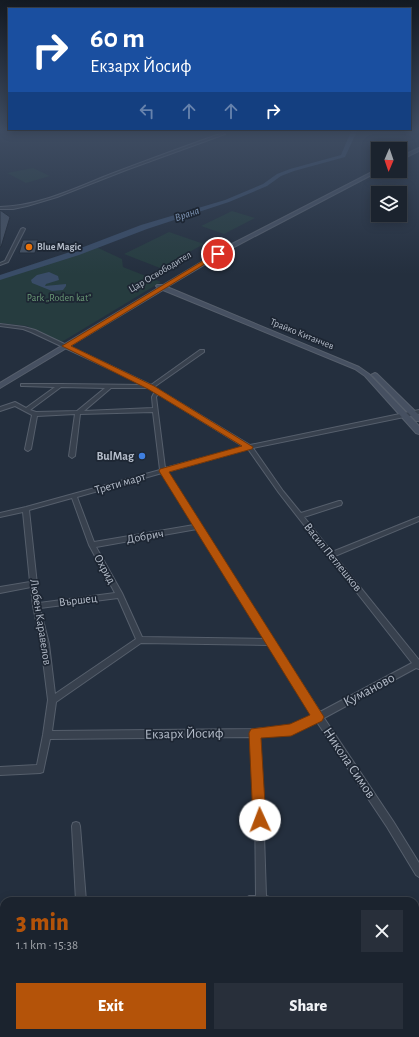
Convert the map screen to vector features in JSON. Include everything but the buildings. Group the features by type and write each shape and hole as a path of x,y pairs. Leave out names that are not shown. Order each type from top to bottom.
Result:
{"street":[{"path":"0,208 19,206 73,192 106,177"},
{"name":"Цар Освободител","path":"0,381 63,345 232,242 358,177"},
{"name":"Цар Освободител","path":"163,285 266,228 364,177"},
{"path":"0,264 6,262 23,229"},
{"name":"Трайко Китанчев","path":"163,285 316,345 367,368 417,415"},
{"name":"Трайко Китанчев","path":"163,285 357,368 367,375 419,432"},
{"path":"0,325 24,328 151,387 249,447"},
{"name":"Цар Освободител","path":"0,386 63,345"},
{"path":"23,385 151,387 202,351"},
{"path":"26,410 61,385"},
{"path":"72,456 78,413 110,386"},
{"path":"157,392 154,397 163,471"},
{"path":"0,409 15,404 34,414 155,410"},
{"path":"28,449 34,414"},
{"name":"Трети март","path":"0,515 249,447 404,415 417,415"},
{"name":"Васил Петлешков","path":"249,447 300,516 419,664"},
{"name":"Никола Симов","path":"163,471 318,717 390,824 419,872"},
{"name":"Охрид","path":"74,496 92,545 120,595 140,640"},
{"path":"300,516 339,503"},
{"name":"Любен Каравелов","path":"0,771 40,769 52,700 45,644 36,606 26,509"},
{"path":"331,555 419,519"},
{"name":"Добрич","path":"92,545 197,527"},
{"path":"0,590 34,584"},
{"name":"Вършец","path":"36,606 120,595"},
{"path":"52,700 140,640 271,642"},
{"name":"Куманово","path":"318,717 419,664"},
{"name":"Екзарх Йосиф","path":"47,735 255,733 291,730 318,717"},
{"path":"255,733 265,897"},
{"path":"76,826 81,897"}],"green space":[{"path":"15,177 45,177 26,183"},
{"path":"232,211 255,218 224,234 201,226"},
{"path":"169,232 204,244 160,268 124,254"},
{"name":"Park „Roden kat“","path":"94,246 122,259 123,267 161,282 60,343 27,326 0,323 0,279 32,265"}],"water":[{"path":"49,272 58,276 59,280 46,284 45,286 66,284 63,290 52,291 32,283 31,280 37,275"}],"waterway":[{"name":"Врана","path":"0,278 76,253 144,227 227,201 265,185 276,177"}],"place":[{"name":"Blue Magic","path":"29,247"},
{"name":"BulMag","path":"142,456"}],"route":[{"path":"218,254 66,346 151,387 249,447 163,471 318,717 291,730 255,733 260,820"}]}
